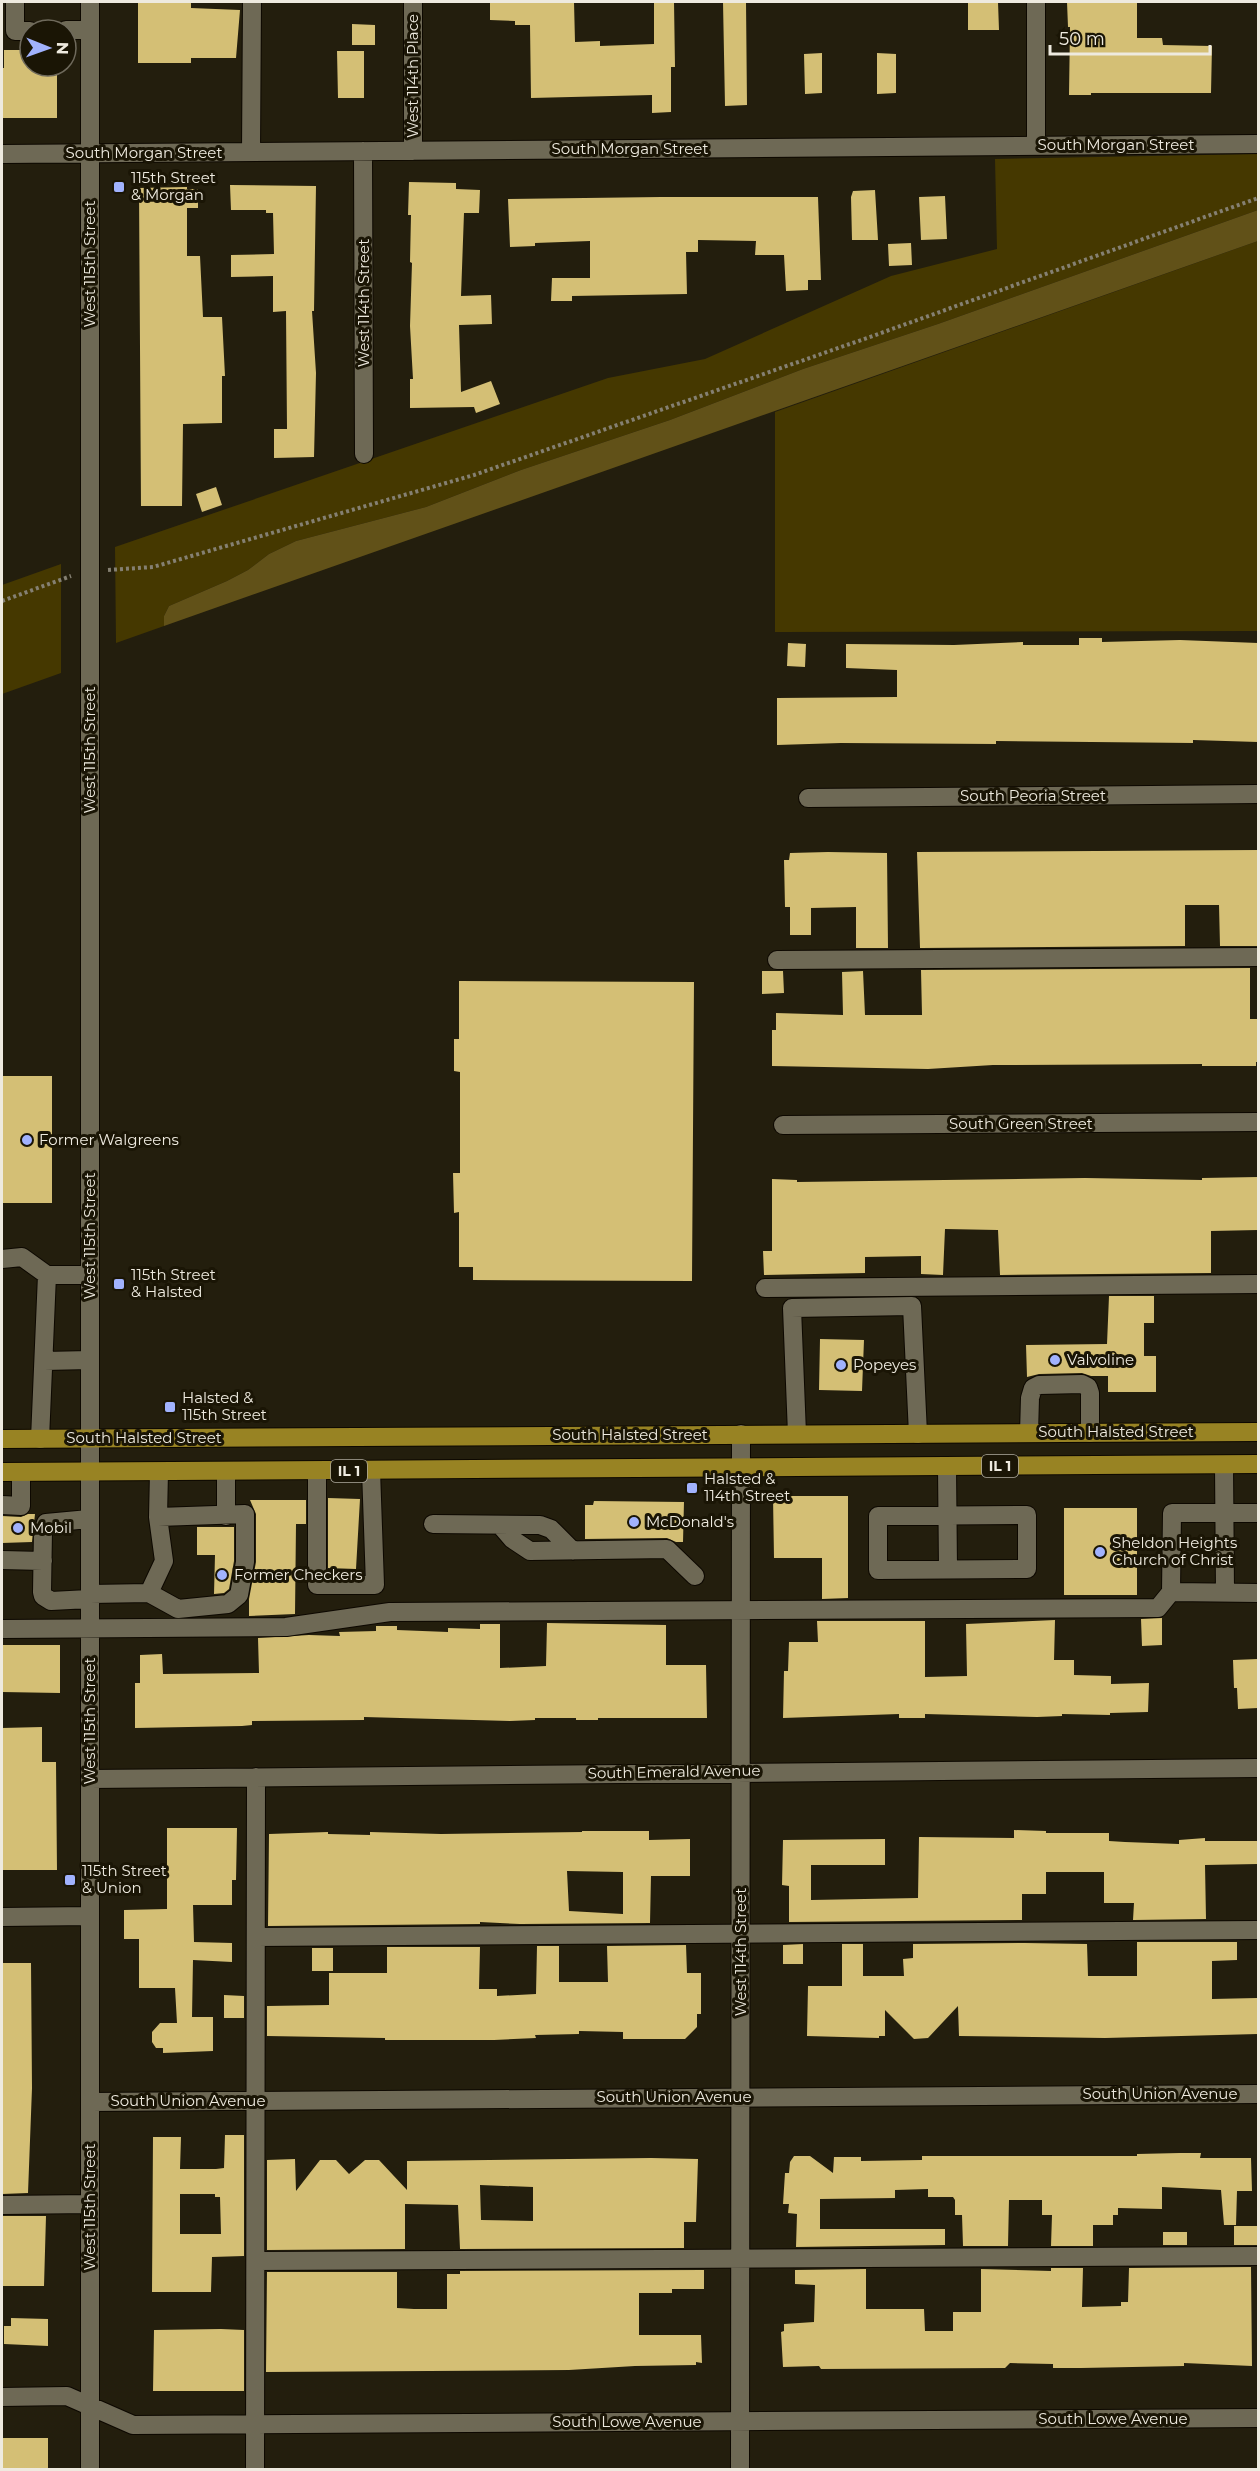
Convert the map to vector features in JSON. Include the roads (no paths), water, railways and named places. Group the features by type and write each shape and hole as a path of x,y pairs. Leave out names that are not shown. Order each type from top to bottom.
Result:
{"main road":[{"name":"South Halsted Street","path":"2,1439 1258,1432"},
{"name":"IL 1","path":"2,1472 1258,1464"}],"street":[{"path":"15,2 15,31 18,31"},
{"name":"West 115th Street","path":"90,2 90,2469"},
{"path":"251,152 252,2"},
{"name":"West 114th Place","path":"413,151 414,2"},
{"path":"1035,146 1036,2"},
{"path":"78,30 90,30"},
{"name":"South Morgan Street","path":"2,154 1258,144"},
{"name":"West 114th Street","path":"363,151 364,454"},
{"name":"South Peoria Street","path":"808,798 1258,794"},
{"path":"777,960 1258,957"},
{"name":"South Green Street","path":"783,1125 1258,1122"},
{"path":"2,1259 22,1257 46,1275 89,1275"},
{"path":"40,1439 46,1275"},
{"path":"765,1288 1258,1284"},
{"path":"797,1434 792,1308 912,1306 918,1434"},
{"path":"44,1361 90,1360"},
{"path":"1029,1433 1030,1398 1034,1389 1039,1385 1082,1384 1088,1387 1090,1393 1090,1433"},
{"name":"West 114th Street","path":"740,2469 741,1434"},
{"path":"1224,1465 1225,1592"},
{"path":"947,1467 948,1569"},
{"path":"317,1471 317,1585 375,1585 372,1470"},
{"path":"226,1471 226,1516"},
{"path":"21,1472 21,1506"},
{"path":"149,1593 164,1561 158,1517 159,1472"},
{"path":"2,1505 21,1506 42,1518 46,1523"},
{"path":"2,1629 286,1627 390,1612 1158,1608 1171,1592 1172,1513 1258,1513"},
{"path":"46,1523 43,1531 42,1592 47,1599 149,1593 178,1609 228,1605 239,1595 245,1562 245,1514 158,1517"},
{"path":"1027,1515 1028,1569 879,1570 878,1516 948,1516 1027,1515"},
{"path":"46,1523 89,1519"},
{"path":"433,1524 540,1525 551,1529 573,1551"},
{"path":"500,1525 512,1539 530,1551 667,1550 695,1576"},
{"path":"2,1560 43,1561"},
{"path":"1171,1592 1258,1593"},
{"name":"South Emerald Avenue","path":"90,1779 1258,1768"},
{"path":"255,2469 256,1777"},
{"path":"2,1917 90,1916"},
{"path":"256,1937 1258,1930"},
{"name":"South Union Avenue","path":"90,2102 1258,2094"},
{"path":"2,2205 90,2204"},
{"path":"255,2260 740,2260 1258,2256"},
{"name":"South Lowe Avenue","path":"2,2397 67,2397 133,2425 1258,2418"}],"place":[{"name":"115th Street & Morgan","path":"119,187"},
{"name":"Former Walgreens","path":"27,1140"},
{"name":"115th Street & Halsted","path":"119,1284"},
{"name":"Valvoline","path":"1055,1360"},
{"name":"Popeyes","path":"841,1365"},
{"name":"Halsted & 115th Street","path":"170,1407"},
{"name":"Halsted & 114th Street","path":"692,1488"},
{"name":"McDonald's","path":"634,1522"},
{"name":"Mobil","path":"18,1528"},
{"name":"Sheldon Heights Church of Christ","path":"1100,1552"},
{"name":"Former Checkers","path":"222,1575"},
{"name":"115th Street & Union","path":"70,1880"}]}
